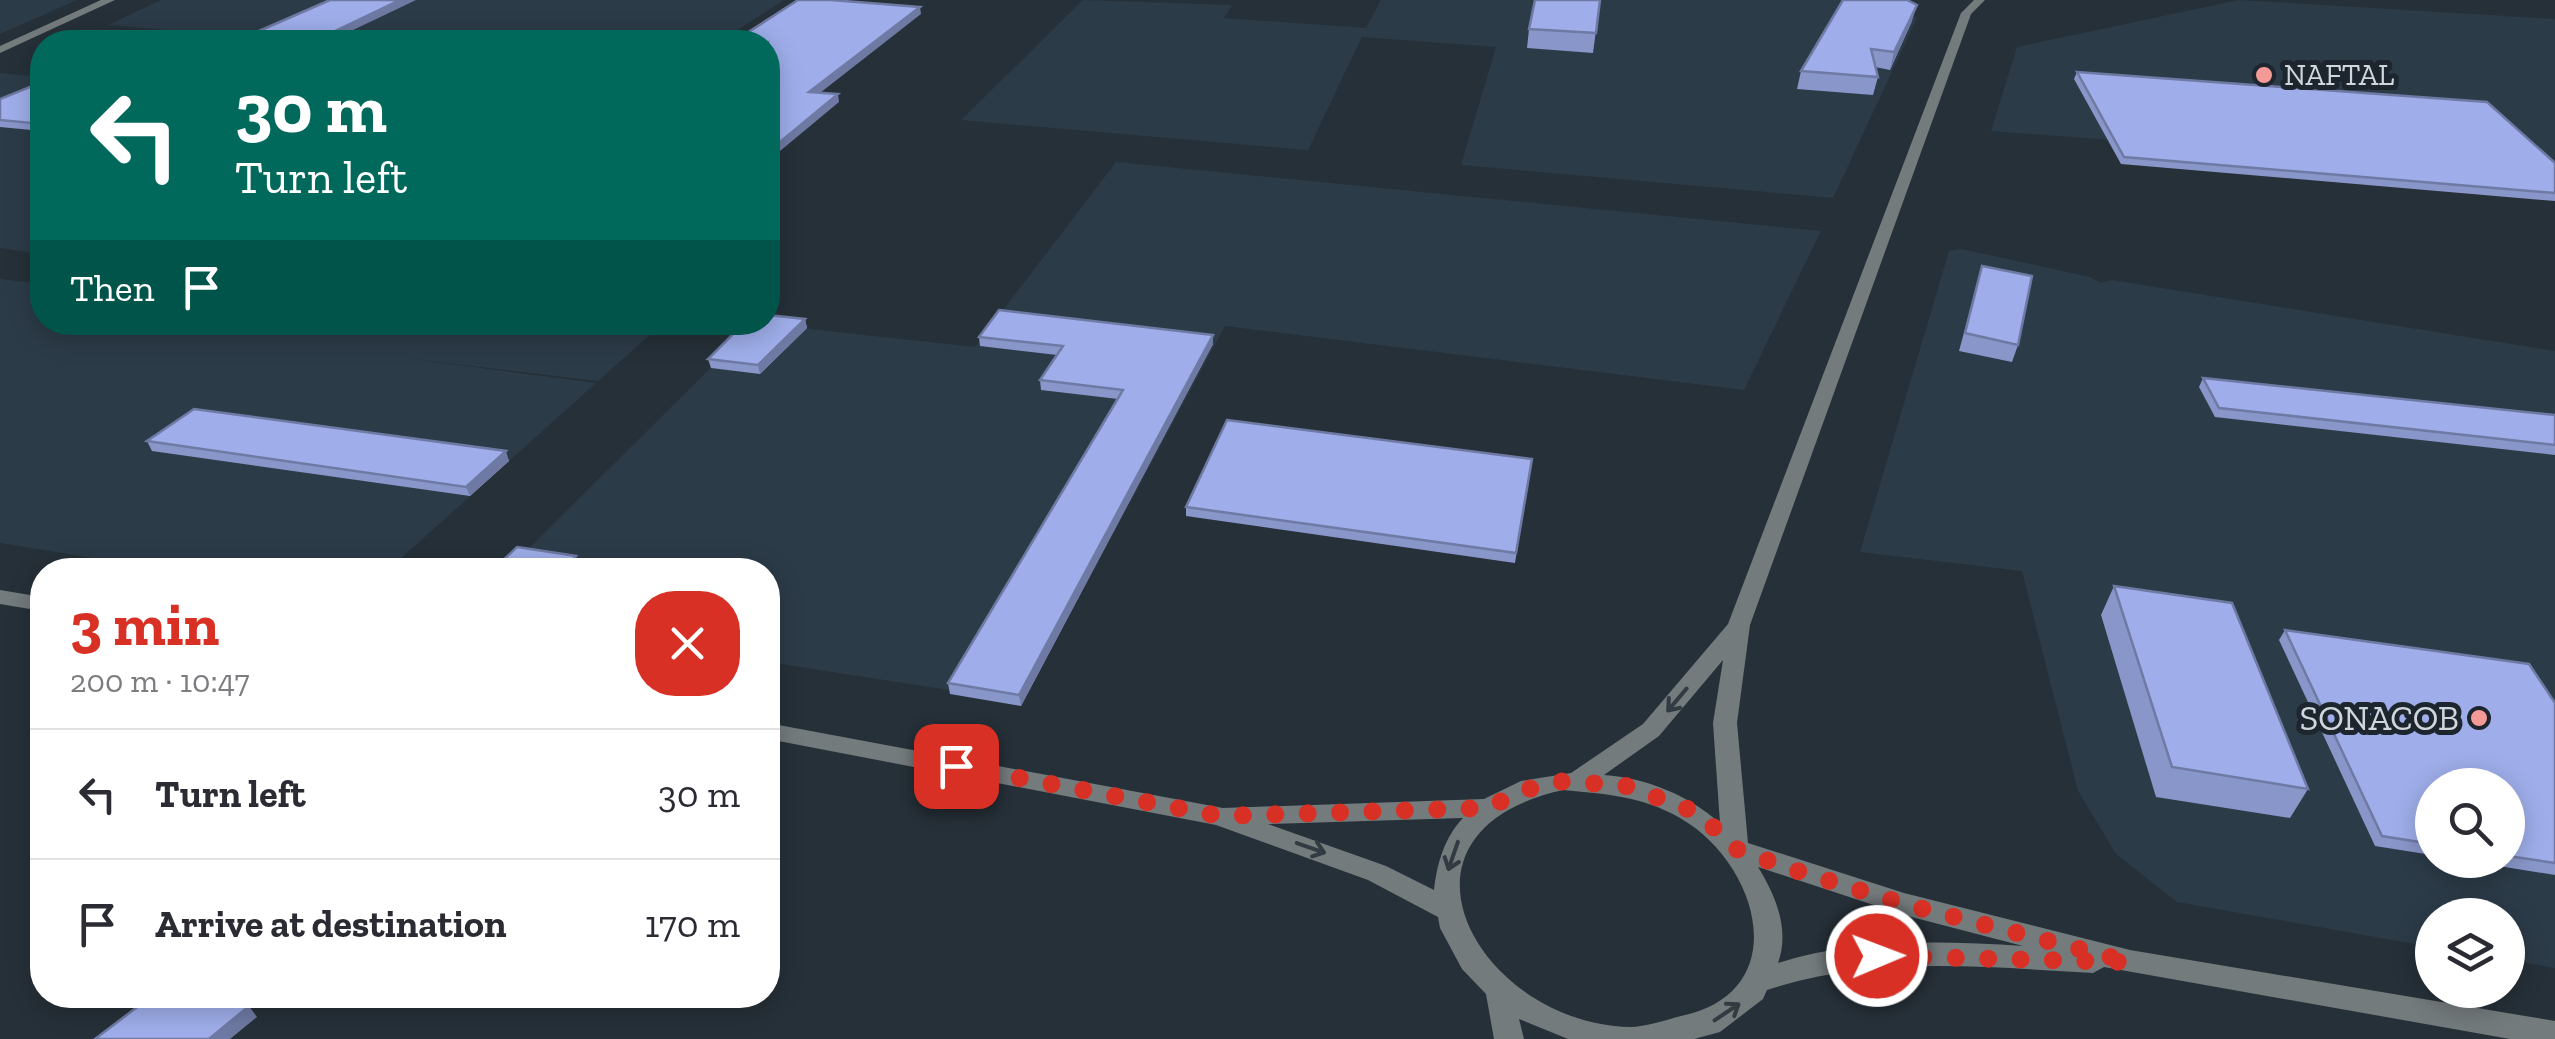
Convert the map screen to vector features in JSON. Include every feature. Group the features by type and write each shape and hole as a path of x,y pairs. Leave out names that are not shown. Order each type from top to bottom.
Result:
{"street":[{"path":"44,30 110,0"},
{"path":"1736,848 1725,723 1739,625 1965,7 1980,0"},
{"path":"0,50 30,36"},
{"path":"0,596 30,602"},
{"path":"1576,781 1627,750 1650,730 1739,625"},
{"path":"780,733 1220,816 1377,873 1448,910"},
{"path":"1220,816 1486,808 1536,786 1576,781 1626,786 1657,795 1712,826 1736,848 1767,901 1772,928 1769,956 1758,981 1742,1002 1721,1018 1654,1038"},
{"path":"1486,808 1463,833 1448,864 1448,910 1458,938 1475,965 1500,990 1560,1025 1627,1039"},
{"path":"1736,848 1885,898 2130,962 2555,1034"},
{"path":"1758,981 1793,968 1877,956 2130,962"},
{"path":"1500,990 1509,1039"}],"shaded area":[{"path":"0,0 77,0 0,34"},
{"path":"161,0 784,0 738,30 167,30 108,25"},
{"path":"1083,0 1232,5 1224,18 1366,28 1381,0 1886,0 1917,18 1833,198 1461,165 1496,47 1362,37 1308,150 961,120"},
{"name":"NAFTAL","path":"2239,0 2555,19 2555,173 1991,131 2017,47"},
{"path":"0,73 30,76 30,252 0,248"},
{"path":"1116,162 1821,231 1744,390 1225,326 1021,706 1019,701 780,664 780,558 519,558 744,335 780,335 780,326 975,347"},
{"path":"1962,249 2090,277 2101,283 2112,280 2555,351 2555,968 2525,963 2525,898 2415,898 2415,944 2177,902 2116,854 2078,791 2022,571 1860,552 1949,251"},
{"path":"0,279 30,283 30,335 650,335 598,381 405,358 596,383 401,558 93,558 0,543"}],"building":[{"path":"330,0 400,0 338,30 261,30"},
{"path":"798,0 920,7 809,92 838,94 780,142 780,30 752,30"},
{"path":"1535,0 1600,0 1596,33 1529,29"},
{"path":"1843,0 1907,0 1917,5 1894,52 1871,49 1878,77 1801,71"},
{"path":"2077,72 2487,102 2555,163 2555,193 2124,157"},
{"path":"30,87 30,123 0,120 0,99"},
{"path":"1982,266 2032,276 2018,345 1965,333"},
{"path":"999,310 1213,335 1019,695 948,683 1123,390 1040,380 1063,346 979,337"},
{"path":"780,316 805,319 758,365 708,359 732,335 780,335"},
{"path":"2203,378 2555,415 2555,445 2219,408"},
{"path":"194,409 506,451 466,487 147,441"},
{"path":"1227,420 1532,459 1516,553 1186,507"},
{"path":"517,547 576,556 574,558 506,558"},
{"name":"SONACOB","path":"2114,586 2232,603 2308,789 2172,767"},
{"name":"SONACOB","path":"2285,630 2529,664 2555,703 2555,863 2525,859 2525,768 2415,768 2415,841 2382,836"},
{"path":"136,1008 247,1008 209,1039 95,1039"}],"place":[{"name":"NAFTAL","path":"2264,75"},
{"name":"SONACOB","path":"2479,718"}],"route":[{"path":"956,766 1220,816 1486,808 1536,786 1565,781 1626,786 1686,808 1738,850 1791,869 1904,904 2130,962 1877,956"}]}
